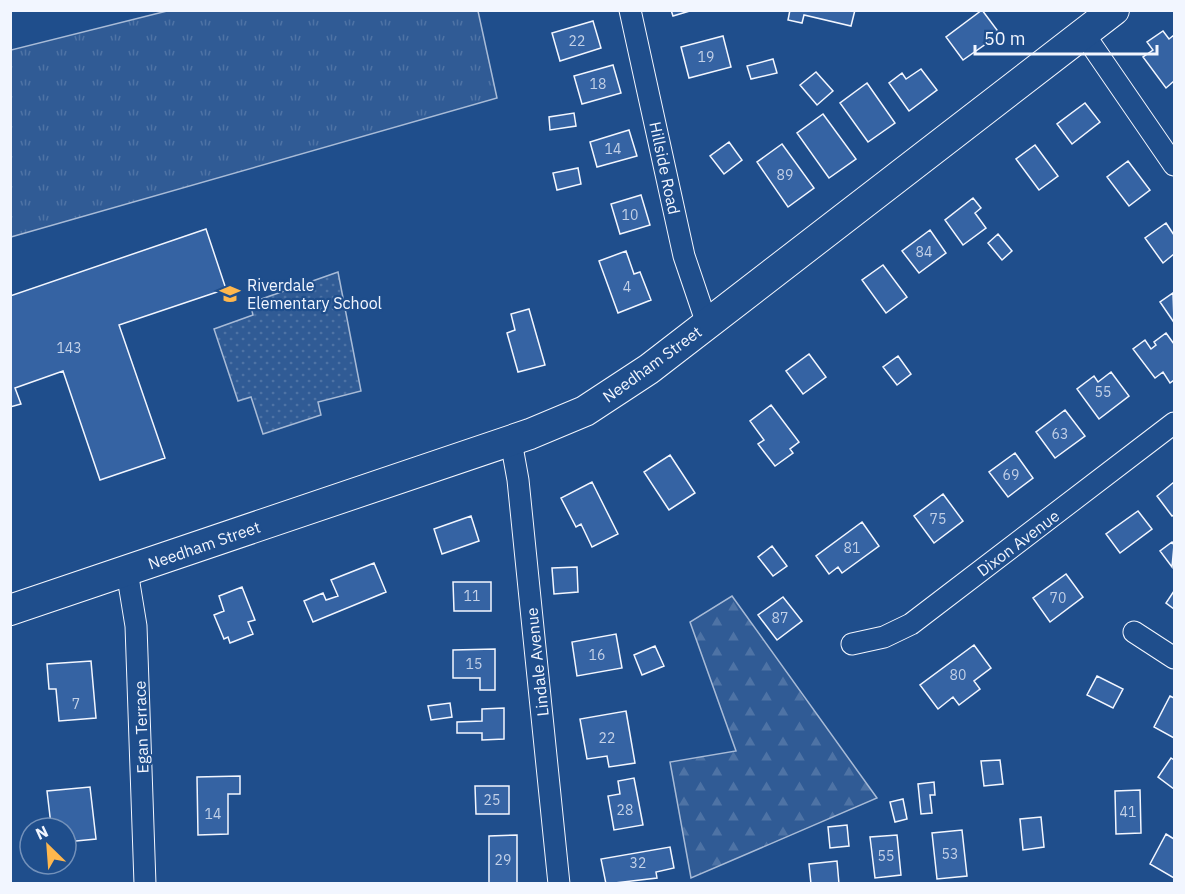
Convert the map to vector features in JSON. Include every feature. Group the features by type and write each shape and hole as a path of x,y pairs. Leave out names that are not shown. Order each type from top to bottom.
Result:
{"main road":[{"name":"Needham Street","path":"10,610 511,441 585,411 614,394 707,324 1114,10"}],"street":[{"name":"Hillside Road","path":"630,10 684,256 707,324"},
{"path":"1084,34 1174,165"},
{"name":"Dixon Avenue","path":"852,644 884,637 911,624 1174,423"},
{"name":"Lindale Avenue","path":"511,441 518,480 559,884"},
{"name":"Egan Terrace","path":"128,571 136,626 145,884"},
{"path":"1134,633 1174,658"}],"green space":[{"path":"167,11 478,11 497,98 11,237 11,50"},
{"path":"338,272 361,391 318,402 321,415 263,434 251,397 238,401 214,329 253,315 250,303"},
{"path":"732,596 877,798 691,878 670,762 736,751 690,622"}],"building":[{"path":"671,10 693,10 673,16"},
{"path":"790,10 855,10 851,26 804,15 802,23 788,20"},
{"path":"982,10 1000,34 963,60 946,37"},
{"path":"593,21 601,48 560,61 552,33"},
{"path":"1163,31 1169,39 1174,35 1174,81 1166,88 1143,57 1153,50 1147,42"},
{"path":"723,36 731,67 689,78 681,47"},
{"path":"773,59 777,73 751,79 747,66"},
{"path":"613,65 621,93 582,104 574,76"},
{"path":"921,69 937,90 909,111 889,83 902,73 906,79"},
{"path":"816,72 833,91 817,105 800,85"},
{"path":"867,83 895,123 868,142 840,103"},
{"path":"1085,103 1100,122 1072,144 1057,124"},
{"path":"574,113 576,126 550,130 549,117"},
{"path":"823,114 856,159 829,178 797,133"},
{"path":"629,130 637,156 597,167 590,142"},
{"path":"729,142 742,160 724,174 710,156"},
{"path":"782,144 814,188 788,207 757,162"},
{"path":"1035,145 1058,176 1039,190 1016,159"},
{"path":"1128,161 1150,190 1129,206 1107,177"},
{"path":"578,168 581,184 557,190 553,173"},
{"path":"641,195 650,225 620,234 611,204"},
{"path":"973,198 981,208 975,213 986,228 963,245 945,220"},
{"path":"1166,223 1174,235 1174,254 1163,263 1145,238"},
{"path":"206,229 226,289 119,325 165,458 100,480 63,371 15,388 21,404 10,407 10,296"},
{"path":"930,230 946,253 919,273 902,251"},
{"path":"998,234 1012,251 1002,260 988,243"},
{"path":"626,251 634,274 640,272 651,300 618,313 599,261"},
{"path":"883,265 907,297 886,313 862,280"},
{"path":"1173,293 1174,320 1173,321 1160,302"},
{"path":"529,309 545,365 518,372 507,333 515,330 511,314"},
{"path":"1166,333 1174,344 1174,380 1170,383 1163,372 1155,378 1133,349 1145,340 1151,349 1156,345 1154,342"},
{"path":"809,354 826,377 803,394 786,371"},
{"path":"898,356 911,374 897,385 883,367"},
{"path":"1111,372 1129,396 1099,419 1077,389 1094,376 1098,382"},
{"path":"771,405 799,442 790,449 793,453 775,466 758,444 764,440 750,421"},
{"path":"1065,410 1085,436 1055,458 1036,432"},
{"path":"1015,453 1033,478 1008,497 989,472"},
{"path":"670,455 695,493 669,510 644,472"},
{"path":"592,482 618,534 592,547 581,524 576,527 561,498"},
{"path":"1174,482 1174,515 1172,516 1157,496"},
{"path":"943,494 963,521 934,543 914,516"},
{"path":"1138,511 1152,529 1120,553 1106,534"},
{"path":"471,516 479,541 442,554 434,529"},
{"path":"862,522 879,546 842,573 838,567 829,574 816,556"},
{"path":"1172,542 1174,545 1172,567 1160,551"},
{"path":"772,546 787,566 773,576 758,557"},
{"path":"374,563 386,592 313,622 304,601 323,593 326,600 338,596 331,580"},
{"path":"577,567 578,592 554,594 552,568"},
{"path":"1066,574 1083,597 1050,622 1033,598"},
{"path":"453,582 491,582 491,611 454,611"},
{"path":"242,587 255,620 248,622 253,634 230,643 228,637 224,639 214,615 224,611 219,596"},
{"path":"1174,591 1174,609 1166,603"},
{"path":"783,597 802,621 777,640 758,615"},
{"path":"616,634 622,668 577,676 572,642"},
{"path":"974,645 991,668 974,681 980,689 959,705 953,697 938,709 920,685"},
{"path":"655,646 664,666 642,675 634,655"},
{"path":"495,649 495,690 480,690 480,678 453,678 453,650"},
{"path":"91,661 96,718 59,721 56,689 49,689 47,664"},
{"path":"1097,676 1123,689 1113,708 1087,695"},
{"path":"1170,696 1174,698 1174,738 1154,727"},
{"path":"450,703 452,717 431,720 428,706"},
{"path":"504,708 504,739 482,740 482,733 457,733 457,722 482,721 482,709"},
{"path":"626,711 635,763 609,767 607,756 587,759 580,719"},
{"path":"1171,758 1174,760 1174,789 1158,777"},
{"path":"1000,760 1003,784 984,786 981,761"},
{"path":"240,776 240,794 228,794 228,834 198,835 197,777"},
{"path":"634,778 643,825 614,830 608,796 620,794 618,781"},
{"path":"934,782 935,795 930,795 932,813 921,814 918,784"},
{"path":"475,786 509,786 509,814 476,814"},
{"path":"90,787 96,839 78,841 78,816 50,816 47,791"},
{"path":"1140,790 1141,833 1116,834 1115,791"},
{"path":"903,799 907,819 895,822 890,802"},
{"path":"1041,817 1044,847 1023,850 1020,819"},
{"path":"847,825 849,846 830,848 828,827"},
{"path":"962,830 967,876 937,879 932,833"},
{"path":"1166,834 1174,839 1174,878 1150,864"},
{"path":"517,835 517,884 489,884 489,836"},
{"path":"897,835 901,875 875,878 870,837"},
{"path":"670,847 674,868 656,872 657,878 606,884 601,859"},
{"path":"837,861 839,884 811,884 809,864"}],"place":[{"name":"Riverdale Elementary School","path":"230,294"}]}
